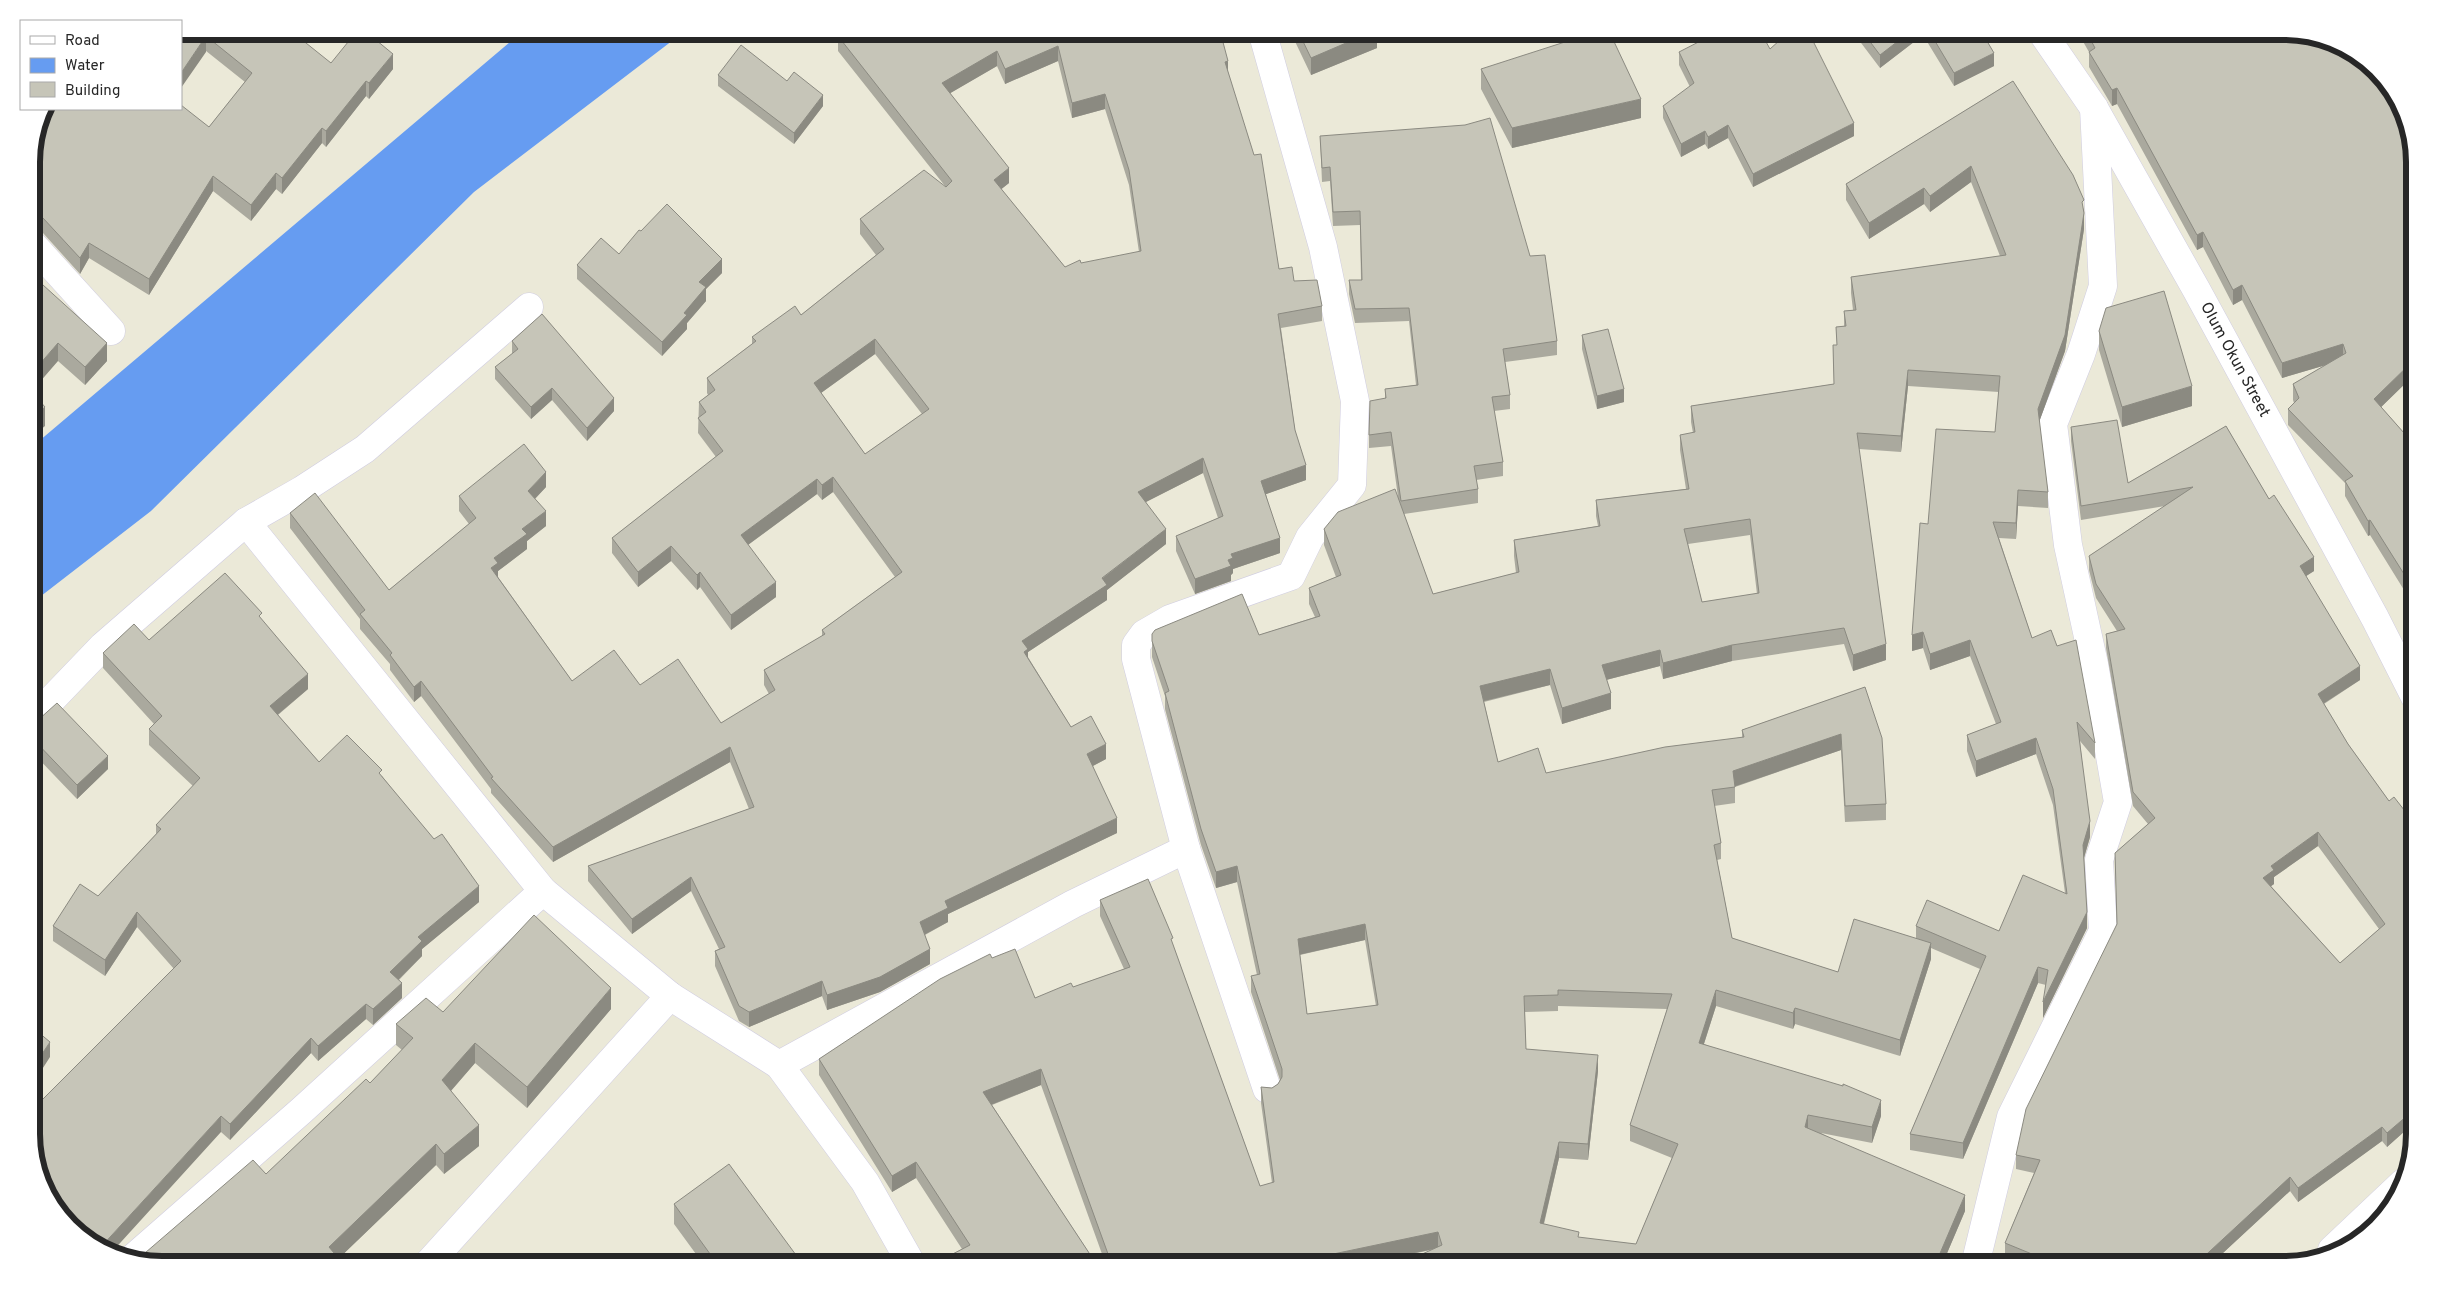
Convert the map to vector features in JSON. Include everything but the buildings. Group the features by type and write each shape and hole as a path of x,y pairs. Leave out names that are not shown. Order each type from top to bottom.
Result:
{"street":[{"path":"1265,40 1323,247 1355,400 1352,485 1310,537 1290,576 1170,619 1144,634 1136,644 1136,659 1186,849 1267,1089"},
{"name":"Olum Okun Street","path":"2047,40 2094,108 2370,609 2406,679"},
{"path":"1977,1256 2011,1117 2104,931 2099,860 2118,802 2094,664 2068,545 2053,424 2081,354 2103,286 2094,108"},
{"path":"40,253 111,331"},
{"path":"40,712 103,646 246,522 302,490 365,449 529,307"},
{"path":"246,522 543,891 670,996 779,1065 865,1182 907,1256"},
{"path":"779,1065 1073,904 1186,849"},
{"path":"138,1254 301,1111 543,891"},
{"path":"435,1256 670,996"},
{"path":"2341,1241 2388,1198"}],"water":[{"path":"512,40 673,40 474,192 151,511 40,597 40,440"}]}
